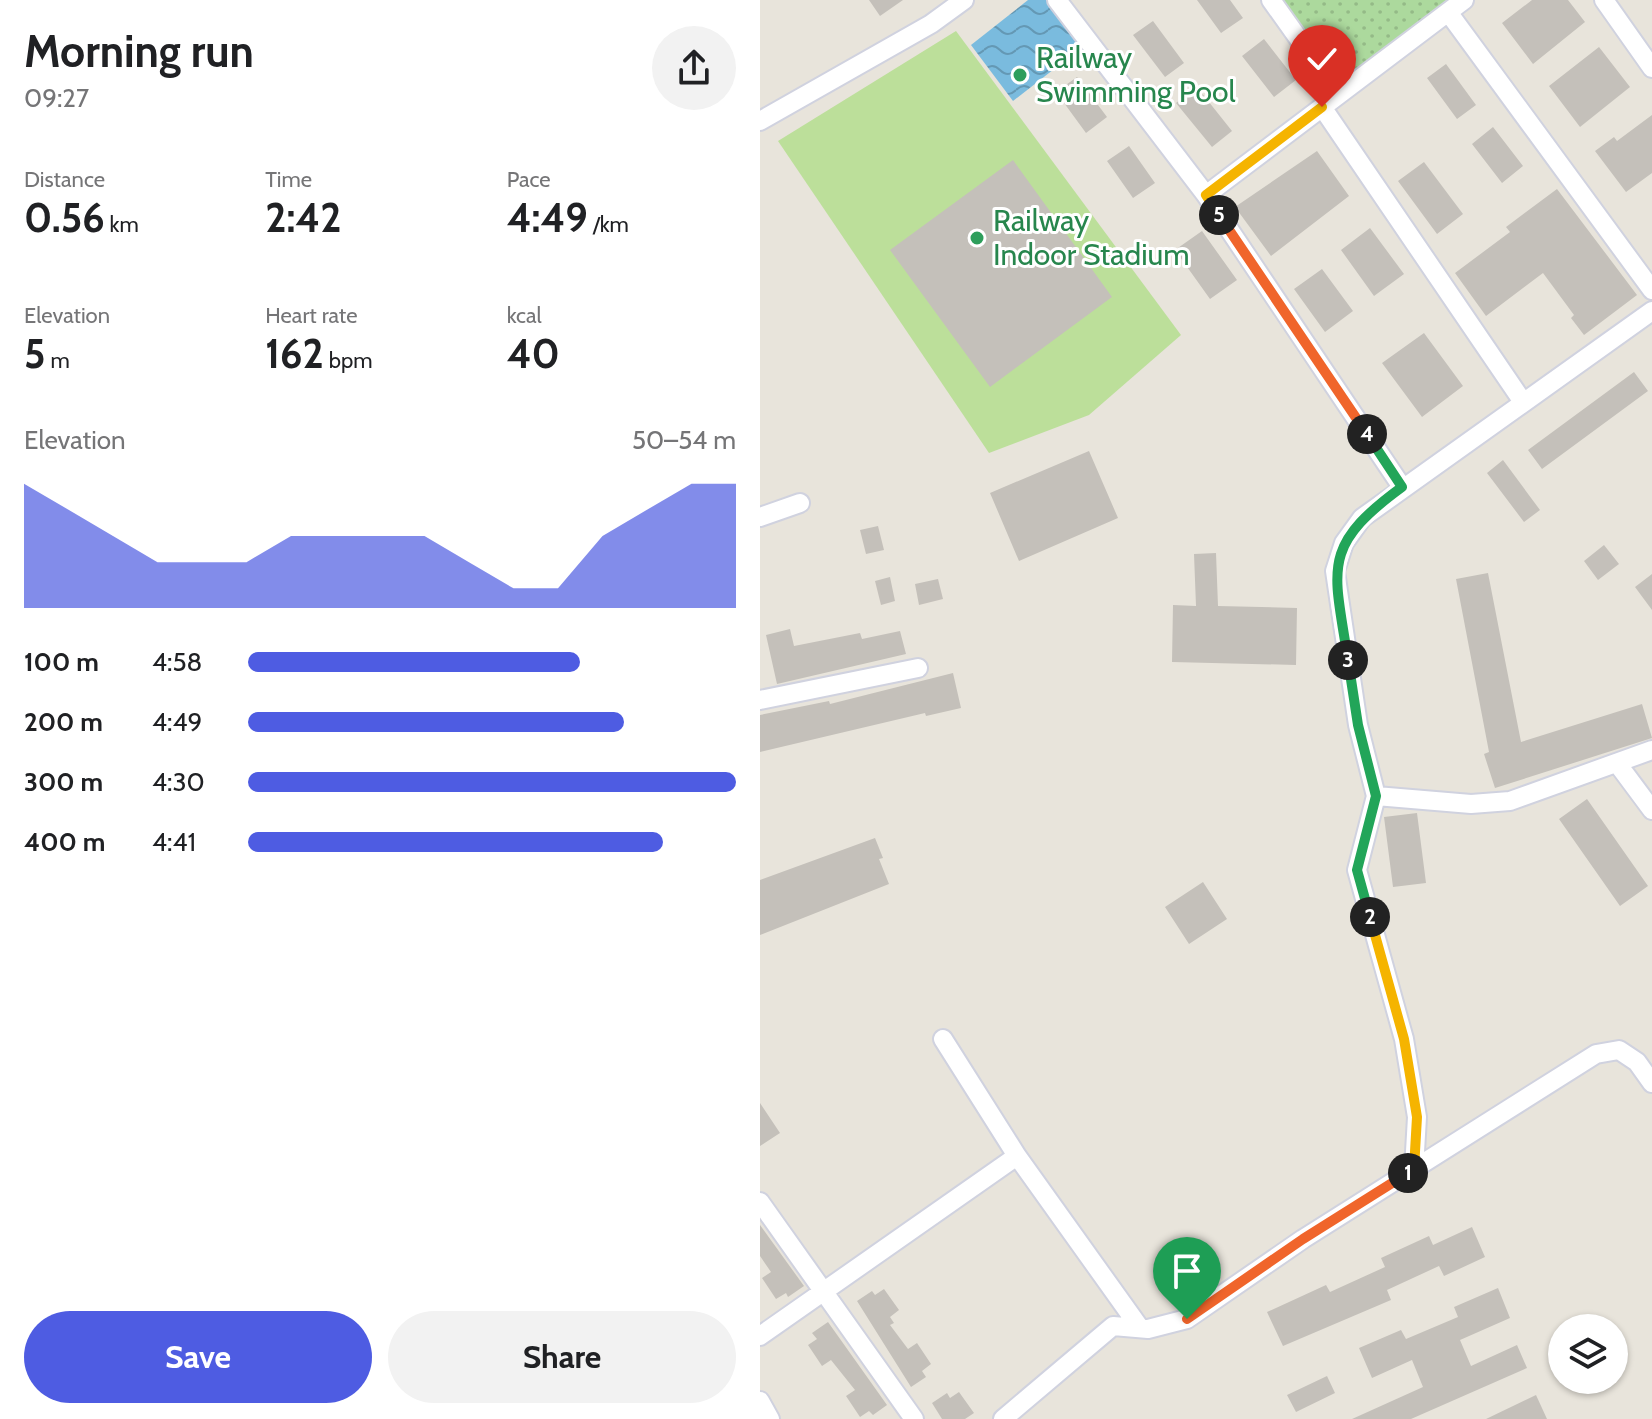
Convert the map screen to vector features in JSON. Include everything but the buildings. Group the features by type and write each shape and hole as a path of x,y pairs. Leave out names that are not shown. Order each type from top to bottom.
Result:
{"street":[{"path":"760,121 931,24 964,0"},
{"path":"1057,0 1206,195 1402,487"},
{"path":"1271,0 1338,94"},
{"path":"1206,195 1464,0"},
{"path":"1604,0 1652,68"},
{"path":"1448,12 1652,290"},
{"path":"1322,107 1523,402"},
{"path":"1414,1169 1417,1117 1404,1039 1357,870 1376,796 1358,725 1335,571 1344,543 1362,518 1652,311"},
{"path":"760,517 800,503"},
{"path":"760,700 918,668"},
{"path":"1376,796 1471,804 1510,801 1652,750"},
{"path":"1617,763 1652,810"},
{"path":"943,1039 1017,1156 1140,1328"},
{"path":"1003,1419 1113,1326 1140,1328 1187,1319 1303,1239 1596,1054 1619,1050 1637,1062 1652,1083"},
{"path":"760,1336 1017,1156"},
{"path":"760,1202 914,1419"},
{"path":"760,1401 770,1419"}],"green space":[{"path":"1283,0 1453,0 1342,82"},
{"name":"Railway Indoor Stadium","path":"956,31 1181,335 1089,415 989,453 778,141"}],"water":[{"name":"Railway Swimming Pool","path":"1028,0 1046,0 1081,48 1013,101 971,45"}],"place":[{"name":"Railway Swimming Pool","path":"1020,75"},
{"name":"Railway Indoor Stadium","path":"977,238"}],"route":[{"path":"1187,1319 1303,1239 1414,1169 1417,1117 1404,1039 1357,870 1376,796 1358,725 1335,571 1344,543 1362,518 1402,487 1206,195 1322,107"}]}
